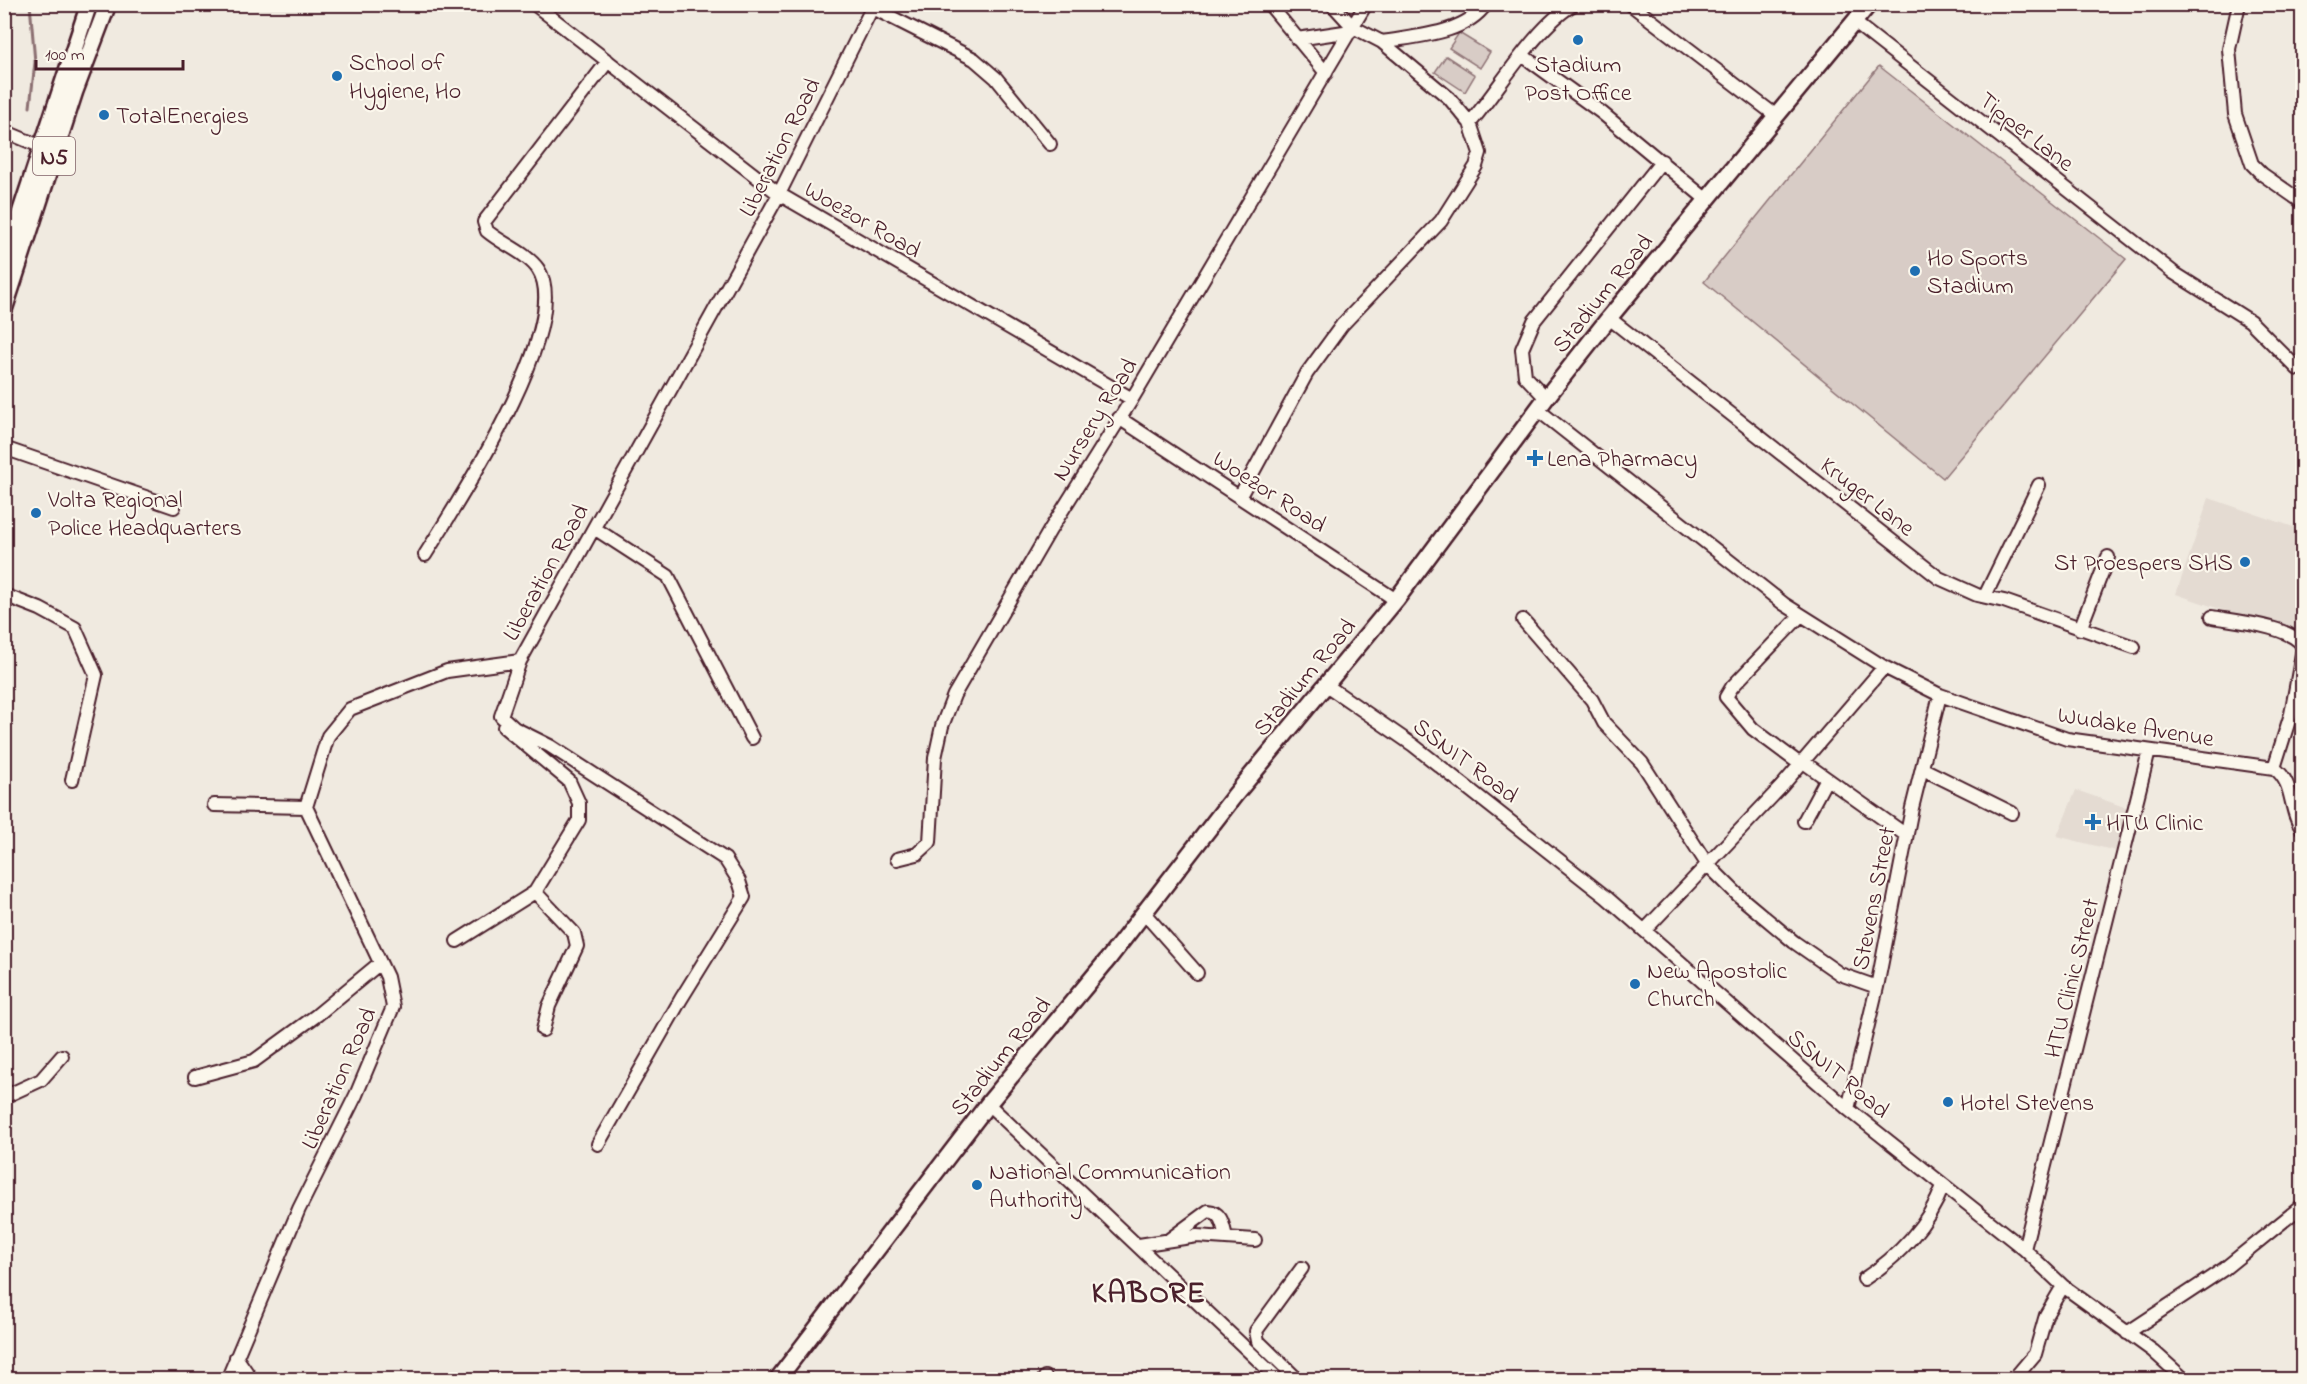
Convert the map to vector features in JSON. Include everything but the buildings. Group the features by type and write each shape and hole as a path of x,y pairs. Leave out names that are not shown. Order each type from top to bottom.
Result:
{"main road":[{"name":"N5","path":"4,262 89,4"},
{"name":"N5","path":"4,310 75,91 108,4"},
{"name":"Stadium Road","path":"777,1380 988,1104 1144,913 1235,795 1396,600 1609,318 1869,4"}],"street":[{"name":"Woezor Road","path":"534,4 779,194 1132,399"},
{"path":"1269,4 1326,73"},
{"path":"1240,496 1307,373 1342,325 1441,221 1476,166 1480,153 1470,123 1449,98 1382,42 1352,29 1332,4"},
{"name":"Nursery Road","path":"897,859 917,854 930,842 935,758 942,726 954,695 1050,530 1132,399 1366,4"},
{"path":"1382,42 1447,30 1466,21 1486,4"},
{"path":"1470,123 1522,56 1560,14 1574,4"},
{"path":"1630,4 1775,115"},
{"path":"2239,4 2229,49 2235,114 2252,164 2262,174 2301,199"},
{"path":"873,6 974,59 996,78 1050,144"},
{"name":"Liberation Road","path":"227,1380 299,1209 356,1095 393,1007 392,992 380,963 306,807 328,736 350,709 447,671 520,661 779,194 873,6"},
{"name":"Tipper Lane","path":"1854,22 2174,273 2250,321 2298,369"},
{"path":"1297,39 1352,29"},
{"path":"1522,56 1566,85 1707,200"},
{"path":"424,555 483,463 532,356 542,320 546,291 538,270 527,258 487,231 484,222 608,61"},
{"path":"4,131 42,147"},
{"name":"Wudake Avenue","path":"1662,161 1534,321 1522,349 1525,376 1542,404 1801,615 1884,668 1940,694 2067,740 2274,768"},
{"name":"Kruger Lane","path":"1609,318 1928,570 1952,585 2134,647"},
{"name":"Woezor Road","path":"1119,418 1396,600"},
{"path":"4,448 174,507"},
{"path":"1985,596 2040,485"},
{"path":"594,528 668,576 752,738"},
{"path":"2080,628 2108,557"},
{"path":"4,595 40,609 75,628 96,675 72,780"},
{"path":"1801,615 1732,687 1726,697 1753,729 1906,835"},
{"path":"2212,617 2269,628 2294,637 2302,650 2291,714 2274,768 2286,779 2291,805 2302,829"},
{"path":"1523,620 1592,700 1604,723 1642,763 1707,864 1739,896 1794,942 1840,974 1877,987"},
{"path":"457,941 535,892 579,820 579,803 569,781 502,725 501,716 520,661"},
{"path":"1646,929 1756,814 1884,668"},
{"name":"SSNIT Road","path":"1326,685 1413,745 1646,929 1848,1109 2024,1249 2063,1286 2127,1333 2185,1380"},
{"name":"Stevens Street","path":"1848,1109 1877,987 1906,835 1940,694"},
{"path":"501,716 514,728 550,746 725,859 739,881 744,897 681,999 598,1144"},
{"name":"HTU Clinic Street","path":"2024,1249 2149,751"},
{"path":"1923,769 2012,813"},
{"path":"1804,821 1826,780"},
{"path":"214,805 306,807"},
{"path":"535,892 574,933 577,946 549,1006 543,1030"},
{"path":"1144,913 1197,974"},
{"path":"195,1077 254,1061 317,1016 380,963"},
{"path":"4,1097 42,1080 62,1056"},
{"path":"988,1104 1279,1380"},
{"path":"1864,1279 1900,1251 1938,1200 1943,1186"},
{"path":"2127,1333 2224,1269 2302,1206"},
{"path":"1167,1241 1208,1211 1214,1211 1220,1216 1226,1237"},
{"path":"1139,1245 1197,1236 1255,1240"},
{"path":"1298,1380 1258,1341 1256,1331 1302,1268"},
{"path":"2013,1380 2035,1354 2046,1316 2063,1286"},
{"path":"236,1357 252,1380"}],"shaded area":[{"path":"1459,33 1490,52 1480,68 1449,48"},
{"path":"1446,56 1475,75 1465,92 1435,72"},
{"name":"Ho Sports Stadium","path":"1879,66 2126,259 1943,478 1704,282"},
{"name":"St Proespers SHS","path":"2209,498 2302,530 2302,616 2296,635 2176,594"},
{"name":"HTU Clinic","path":"2076,790 2127,808 2116,851 2057,836"}],"waterway":[{"path":"30,4 35,62 30,107"}],"place":[{"name":"Stadium Post Office","path":"1578,40"},
{"name":"School of Hygiene, Ho","path":"337,76"},
{"name":"TotalEnergies","path":"104,115"},
{"name":"Ho Sports Stadium","path":"1915,271"},
{"name":"Lena Pharmacy","path":"1535,458"},
{"name":"Volta Regional Police Headquarters","path":"36,513"},
{"name":"St Proespers SHS","path":"2245,562"},
{"name":"HTU Clinic","path":"2093,822"},
{"name":"New Apostolic Church","path":"1635,984"},
{"name":"Hotel Stevens","path":"1948,1102"},
{"name":"National Communication Authority","path":"977,1185"}],"district":[{"name":"KABORE","path":"1149,1292"}]}
